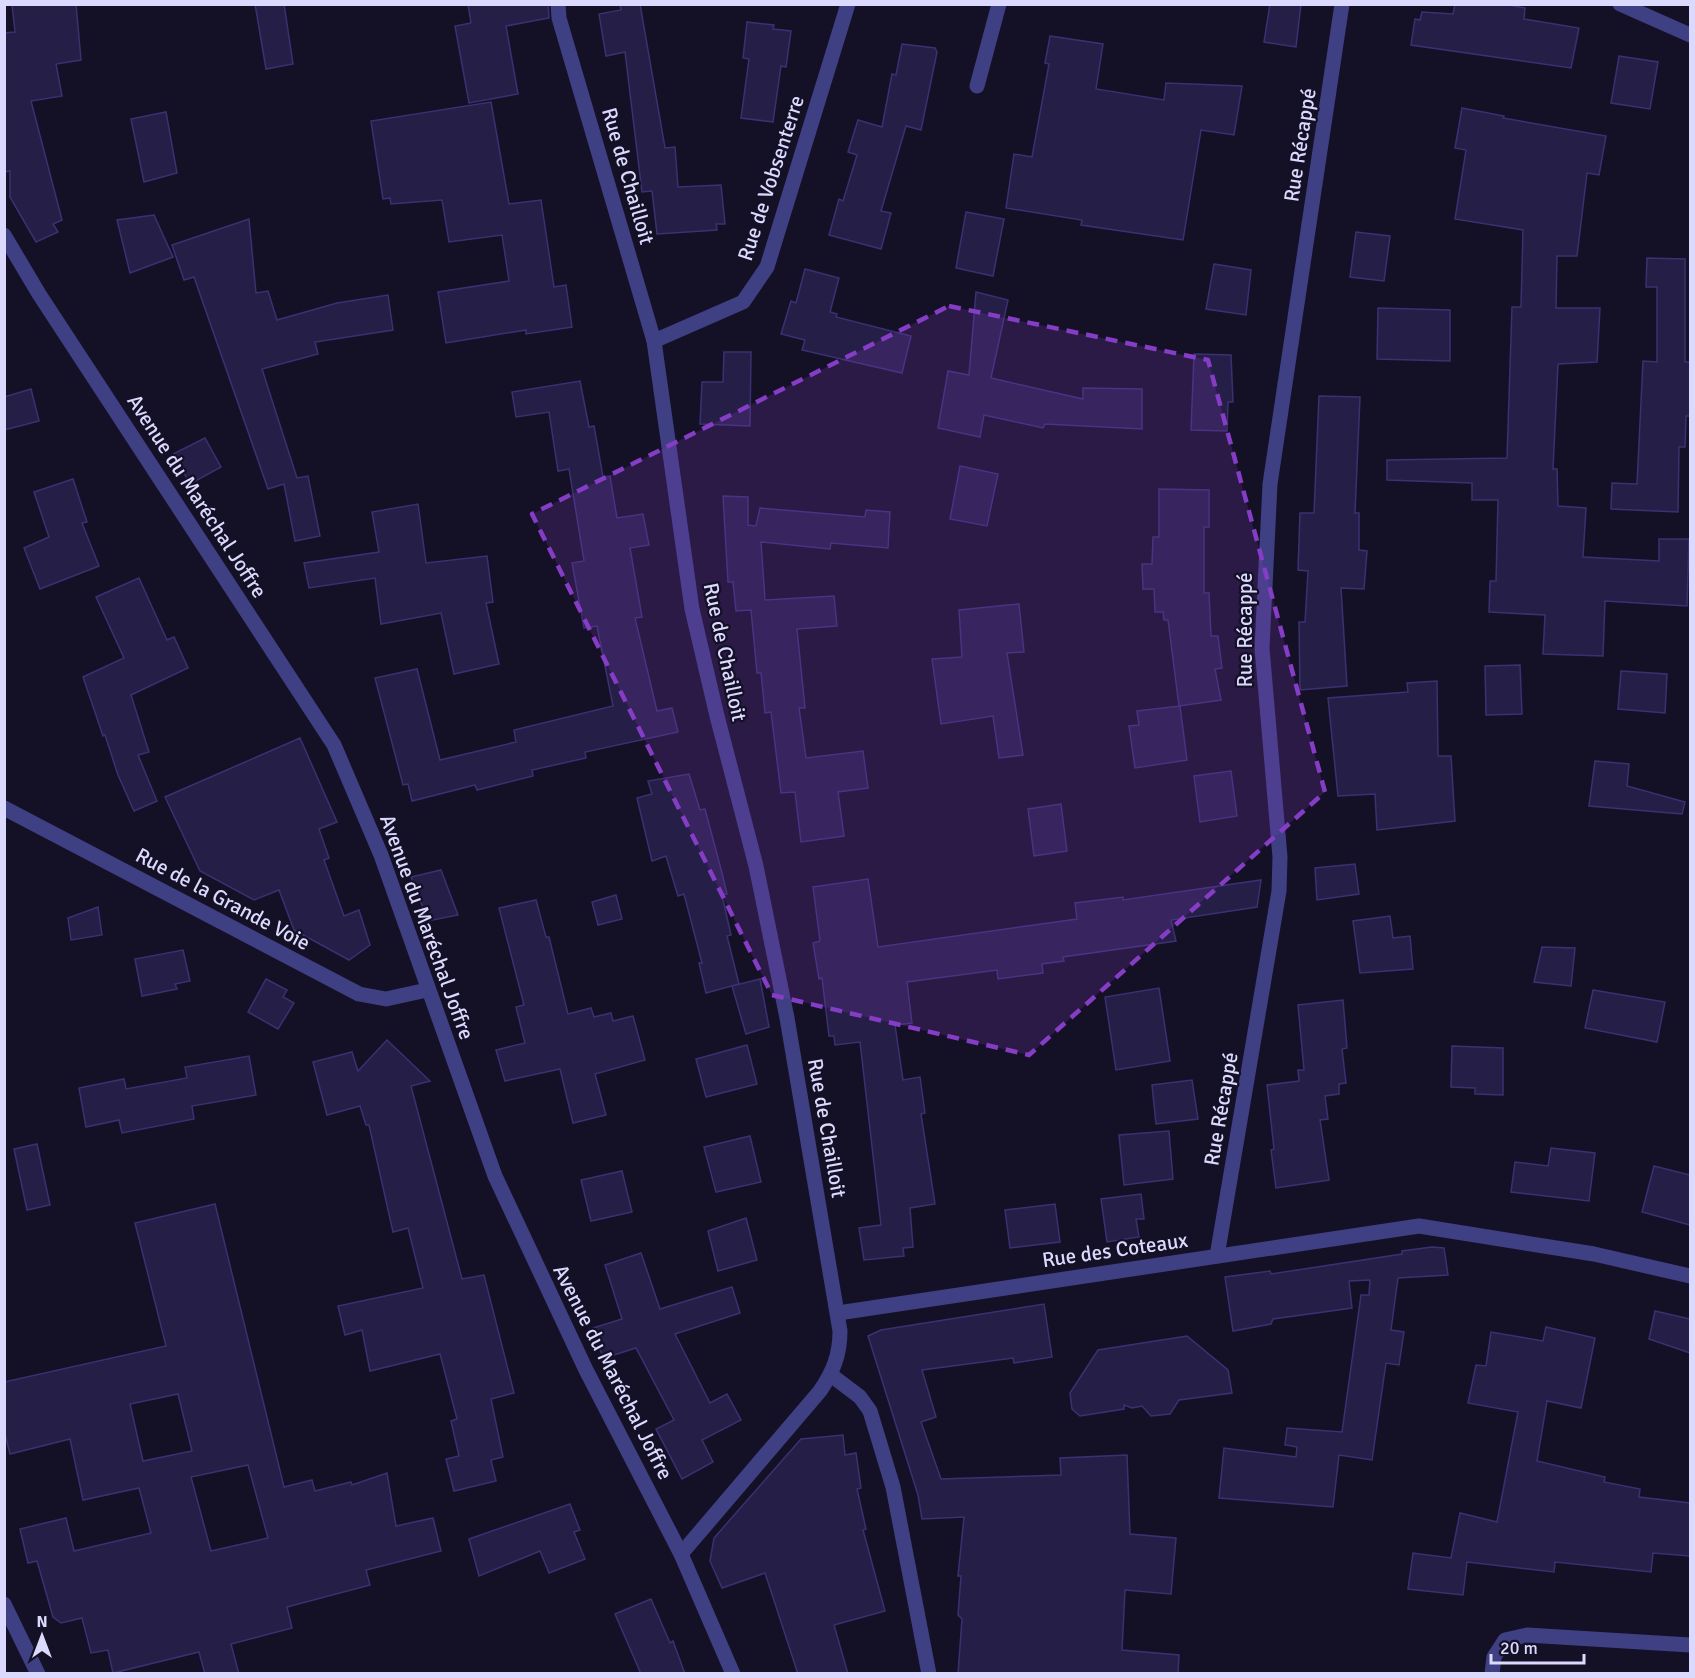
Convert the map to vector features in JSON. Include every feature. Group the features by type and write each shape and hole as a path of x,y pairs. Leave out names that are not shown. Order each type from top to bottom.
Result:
{"street":[{"name":"Rue de Chailloit","path":"558,4 559,18 654,341 692,609 756,866 787,1018 838,1313"},
{"name":"Rue de Vobsenterre","path":"654,341 743,302 767,267 848,4"},
{"path":"977,86 999,4"},
{"name":"Rue Récappé","path":"1217,1256 1279,891 1280,857 1262,648 1270,484 1342,4"},
{"path":"1620,4 1690,35"},
{"name":"Avenue du Maréchal Joffre","path":"4,235 39,294 334,745 381,855 476,1127 500,1186 586,1370 681,1554 733,1674"},
{"name":"Rue de la Grande Voie","path":"4,808 359,994 386,999 427,990"},
{"name":"Rue des Coteaux","path":"838,1313 1419,1226 1594,1254 1690,1276"},
{"path":"681,1554 788,1431 831,1376 840,1344 838,1313"},
{"path":"831,1376 860,1397 870,1411 893,1487 929,1674"},
{"path":"4,1604 38,1674"},
{"path":"1492,1674 1494,1657 1505,1640 1527,1635 1690,1645"}],"highlighted area":[{"path":"949,306 1208,360 1325,792 1029,1055 772,995 532,514"}],"building":[{"path":"12,4 76,4 81,60 56,64 62,96 31,101 62,220 53,224 58,232 36,242 10,197 10,171 4,172 4,33 15,32"},
{"path":"255,4 284,4 293,64 266,69"},
{"path":"468,4 548,4 549,18 506,26 518,94 469,103 455,26 471,23"},
{"path":"620,4 640,4 665,148 675,147 678,187 721,185 725,224 716,224 717,230 657,234 652,191 642,192 625,52 606,56 599,14 621,10"},
{"path":"1270,4 1301,4 1296,47 1264,42"},
{"path":"1455,4 1503,4 1525,8 1524,19 1579,28 1571,68 1411,45 1415,19 1420,20 1422,12 1453,14"},
{"path":"747,22 774,25 773,29 791,31 786,67 781,66 773,122 741,118 749,59 743,58"},
{"path":"1050,36 1103,44 1096,89 1164,100 1166,83 1242,86 1234,135 1201,130 1183,240 1081,225 1082,220 1006,208 1014,154 1032,157 1049,64 1045,63"},
{"path":"902,44 935,48 937,52 921,130 906,126 881,211 891,213 881,249 829,235 839,199 843,201 857,155 848,152 858,120 882,127 892,74 896,75"},
{"path":"1619,56 1658,62 1650,109 1611,103"},
{"path":"491,102 509,204 541,200 554,287 566,285 572,327 526,334 526,330 446,343 438,292 509,281 502,235 449,242 442,200 391,204 390,198 383,199 371,121"},
{"path":"1462,108 1504,116 1503,118 1606,136 1599,175 1587,173 1577,256 1557,256 1556,308 1600,308 1597,362 1558,364 1553,469 1557,469 1558,506 1586,508 1583,557 1659,561 1659,539 1689,539 1687,606 1605,601 1603,656 1543,654 1545,615 1489,612 1490,581 1496,581 1498,500 1472,500 1472,483 1387,480 1387,460 1507,458 1512,307 1521,307 1523,230 1455,219 1466,150 1455,148"},
{"path":"166,112 177,173 144,182 131,119"},
{"path":"966,212 1004,219 993,276 956,268"},
{"path":"154,215 173,257 130,273 117,220"},
{"path":"249,219 256,293 268,291 277,320 337,303 388,295 393,330 315,342 318,354 262,369 297,478 308,476 320,536 295,541 284,484 268,489 194,277 184,280 172,245"},
{"path":"1356,232 1390,236 1384,281 1350,277"},
{"path":"1647,258 1685,259 1685,362 1690,362 1690,416 1686,416 1685,447 1679,447 1678,512 1611,509 1612,483 1637,484 1643,361 1657,362 1657,287 1646,287"},
{"path":"1214,264 1251,270 1246,315 1206,309"},
{"path":"805,269 839,278 830,312 837,314 836,317 911,336 902,373 802,350 805,340 781,334 791,301 796,303"},
{"path":"976,292 1008,300 991,378 1083,399 1083,388 1142,389 1142,429 1045,424 1043,428 984,415 980,437 938,428 948,371 969,375"},
{"path":"1378,308 1450,310 1450,361 1377,359"},
{"path":"724,352 751,352 750,426 700,424 702,382 723,382"},
{"path":"1194,354 1231,355 1233,402 1228,402 1227,431 1191,430"},
{"path":"580,381 589,427 594,426 603,477 610,476 617,518 643,514 649,545 630,548 642,617 635,618 657,711 672,708 678,732 585,752 586,758 532,770 533,776 477,790 475,785 412,801 408,784 403,785 375,678 417,669 440,760 516,742 514,730 613,706 597,626 584,628 572,563 584,561 569,469 558,471 549,412 516,417 512,392"},
{"path":"31,389 39,421 4,430 4,397"},
{"path":"1319,396 1360,397 1355,513 1359,513 1359,550 1367,551 1364,589 1341,588 1347,686 1300,690 1299,622 1305,622 1308,571 1298,570 1300,513 1314,513"},
{"path":"205,438 221,467 190,484 173,454"},
{"path":"960,466 998,474 987,526 950,519"},
{"path":"73,479 87,522 82,523 99,566 40,589 24,548 49,537 34,492"},
{"path":"1159,489 1209,490 1209,527 1204,527 1204,593 1209,593 1211,636 1218,636 1222,668 1215,669 1221,700 1179,706 1168,620 1164,620 1163,612 1155,612 1154,589 1143,589 1142,564 1152,564 1153,537 1159,537"},
{"path":"723,496 748,497 748,525 756,526 760,508 865,517 866,510 890,512 888,548 831,543 830,549 761,542 765,600 834,596 837,626 797,629 805,708 799,708 806,758 863,751 868,788 838,792 844,836 801,842 795,792 781,793 771,712 765,713 761,673 757,673 751,610 736,611 733,582 728,582"},
{"path":"418,504 426,563 487,556 493,602 486,603 499,664 454,674 441,613 381,624 375,578 309,588 304,563 379,552 372,512"},
{"path":"139,578 167,640 174,637 188,668 131,695 149,752 138,755 157,801 134,811 118,775 105,735 103,736 83,677 124,658 96,597"},
{"path":"1019,604 1024,652 1007,653 1023,755 999,758 993,716 941,724 932,659 962,657 959,610"},
{"path":"1520,665 1522,714 1486,715 1485,666"},
{"path":"1621,671 1667,674 1665,713 1618,709"},
{"path":"1437,681 1438,756 1451,756 1455,821 1377,830 1375,794 1338,796 1328,698 1408,692 1407,683"},
{"path":"1180,706 1187,760 1135,768 1129,726 1139,725 1137,711"},
{"path":"300,738 337,822 319,829 329,858 324,860 344,916 359,910 370,945 349,960 294,930 279,890 254,900 200,871 165,797"},
{"path":"1595,761 1629,764 1627,786 1685,802 1682,814 1589,806"},
{"path":"1231,771 1237,816 1200,822 1194,776"},
{"path":"689,774 700,810 705,809 727,894 722,895 731,935 727,936 739,984 706,993 699,963 702,963 684,894 678,896 666,856 652,861 637,798 652,794 648,781"},
{"path":"1061,804 1067,851 1034,856 1028,809"},
{"path":"1355,864 1359,894 1317,900 1315,868"},
{"path":"441,870 458,915 428,921 411,877"},
{"path":"868,879 878,947 1077,919 1075,903 1123,897 1123,900 1261,880 1257,907 1171,920 1176,941 1063,957 1064,961 1042,964 1043,973 998,979 997,970 907,982 912,1023 895,1025 903,1080 920,1077 925,1113 921,1114 935,1204 910,1208 913,1247 903,1248 904,1256 864,1260 859,1228 881,1225 860,1042 835,1045 834,1036 829,1036 822,978 819,979 813,943 820,941 813,887"},
{"path":"616,895 622,919 598,925 592,902"},
{"path":"536,900 546,937 549,937 568,1014 591,1008 594,1017 611,1013 613,1021 633,1016 645,1060 595,1074 606,1115 573,1123 560,1069 505,1081 496,1050 525,1043 516,1007 524,1005 499,908"},
{"path":"98,907 102,935 71,940 68,918"},
{"path":"1390,916 1393,938 1410,936 1413,969 1360,973 1353,921"},
{"path":"1542,947 1575,948 1571,986 1534,982"},
{"path":"183,950 190,981 175,984 177,989 142,996 135,959"},
{"path":"266,979 287,990 283,997 294,1003 278,1029 248,1012"},
{"path":"760,979 769,1027 746,1034 732,986"},
{"path":"1159,988 1170,1061 1116,1070 1105,997"},
{"path":"1593,990 1665,1002 1657,1042 1585,1028"},
{"path":"1343,1000 1347,1048 1342,1049 1346,1083 1339,1084 1339,1094 1325,1096 1328,1119 1320,1120 1329,1180 1276,1188 1267,1085 1299,1081 1298,1070 1304,1070 1298,1005"},
{"path":"387,1040 430,1081 411,1086 462,1279 484,1275 514,1393 491,1399 503,1457 491,1460 496,1481 454,1491 446,1459 459,1456 451,1421 457,1419 440,1354 370,1371 362,1330 345,1335 338,1306 423,1288 408,1228 393,1232 369,1125 366,1125 360,1106 327,1115 313,1062 352,1052 358,1071"},
{"path":"747,1045 757,1084 706,1097 696,1059"},
{"path":"1452,1046 1503,1048 1503,1095 1475,1094 1475,1088 1451,1087"},
{"path":"249,1056 256,1095 192,1106 194,1119 122,1133 119,1120 86,1127 79,1088 124,1079 126,1089 187,1078 185,1067"},
{"path":"1192,1080 1198,1119 1156,1124 1152,1085"},
{"path":"1169,1131 1173,1179 1124,1185 1119,1135"},
{"path":"750,1136 761,1182 716,1192 704,1147"},
{"path":"37,1144 50,1205 27,1210 14,1149"},
{"path":"1551,1148 1595,1153 1589,1201 1511,1192 1515,1162 1548,1166"},
{"path":"1654,1166 1690,1175 1690,1225 1642,1212"},
{"path":"622,1171 632,1212 591,1221 581,1180"},
{"path":"1141,1194 1144,1219 1136,1219 1139,1237 1107,1242 1101,1199"},
{"path":"215,1204 284,1487 312,1480 315,1491 351,1482 352,1485 387,1473 396,1526 433,1518 441,1551 366,1570 370,1585 287,1607 292,1628 231,1644 239,1674 205,1674 199,1652 113,1673 108,1650 91,1653 82,1618 61,1623 53,1617 37,1561 28,1563 20,1529 66,1518 74,1551 151,1533 139,1488 83,1500 70,1439 10,1454 4,1430 4,1382 166,1346 135,1223","holes":["178,1394 192,1451 143,1461 130,1404","248,1465 268,1538 211,1551 191,1477"]},
{"path":"1055,1204 1060,1242 1010,1248 1005,1210"},
{"path":"746,1218 757,1260 718,1271 708,1231"},
{"path":"1432,1247 1444,1248 1448,1275 1398,1278 1391,1330 1404,1332 1399,1365 1386,1363 1372,1460 1339,1455 1333,1507 1219,1498 1224,1448 1296,1457 1297,1447 1285,1445 1287,1428 1342,1432 1361,1295 1369,1295 1370,1280 1349,1281 1352,1308 1273,1319 1271,1324 1233,1331 1225,1277 1270,1271 1271,1274 1402,1254 1402,1251"},
{"path":"641,1253 660,1309 732,1287 740,1313 675,1334 710,1403 727,1394 741,1420 702,1440 713,1462 682,1479 656,1429 674,1420 636,1348 604,1358 590,1329 622,1319 605,1265"},
{"path":"1044,1304 1052,1357 1014,1363 1013,1358 922,1370 936,1417 921,1422 941,1479 1061,1475 1060,1458 1127,1455 1130,1534 1176,1538 1171,1594 1125,1590 1122,1650 1179,1655 1178,1674 958,1674 962,1619 958,1615 961,1576 958,1576 964,1517 922,1519 918,1495 868,1336 881,1330"},
{"path":"1655,1311 1690,1319 1690,1353 1649,1339"},
{"path":"1546,1327 1595,1338 1581,1408 1547,1401 1537,1461 1605,1477 1604,1482 1640,1489 1639,1497 1690,1503 1690,1556 1653,1553 1651,1572 1555,1562 1554,1572 1467,1562 1463,1595 1408,1589 1413,1553 1451,1558 1460,1513 1497,1522 1518,1412 1468,1403 1476,1365 1486,1366 1491,1332 1543,1341"},
{"path":"1187,1336 1228,1370 1232,1393 1179,1400 1170,1414 1151,1416 1142,1406 1132,1408 1124,1405 1124,1409 1080,1416 1072,1409 1070,1393 1098,1350"},
{"path":"843,1435 845,1455 856,1453 861,1488 857,1489 866,1529 863,1530 885,1611 834,1625 848,1674 798,1674 765,1573 722,1588 710,1561 714,1538 801,1439"},
{"path":"570,1504 580,1530 574,1532 585,1559 549,1573 540,1551 479,1576 469,1539"},
{"path":"651,1599 670,1643 673,1641 685,1674 641,1674 615,1614"}]}
